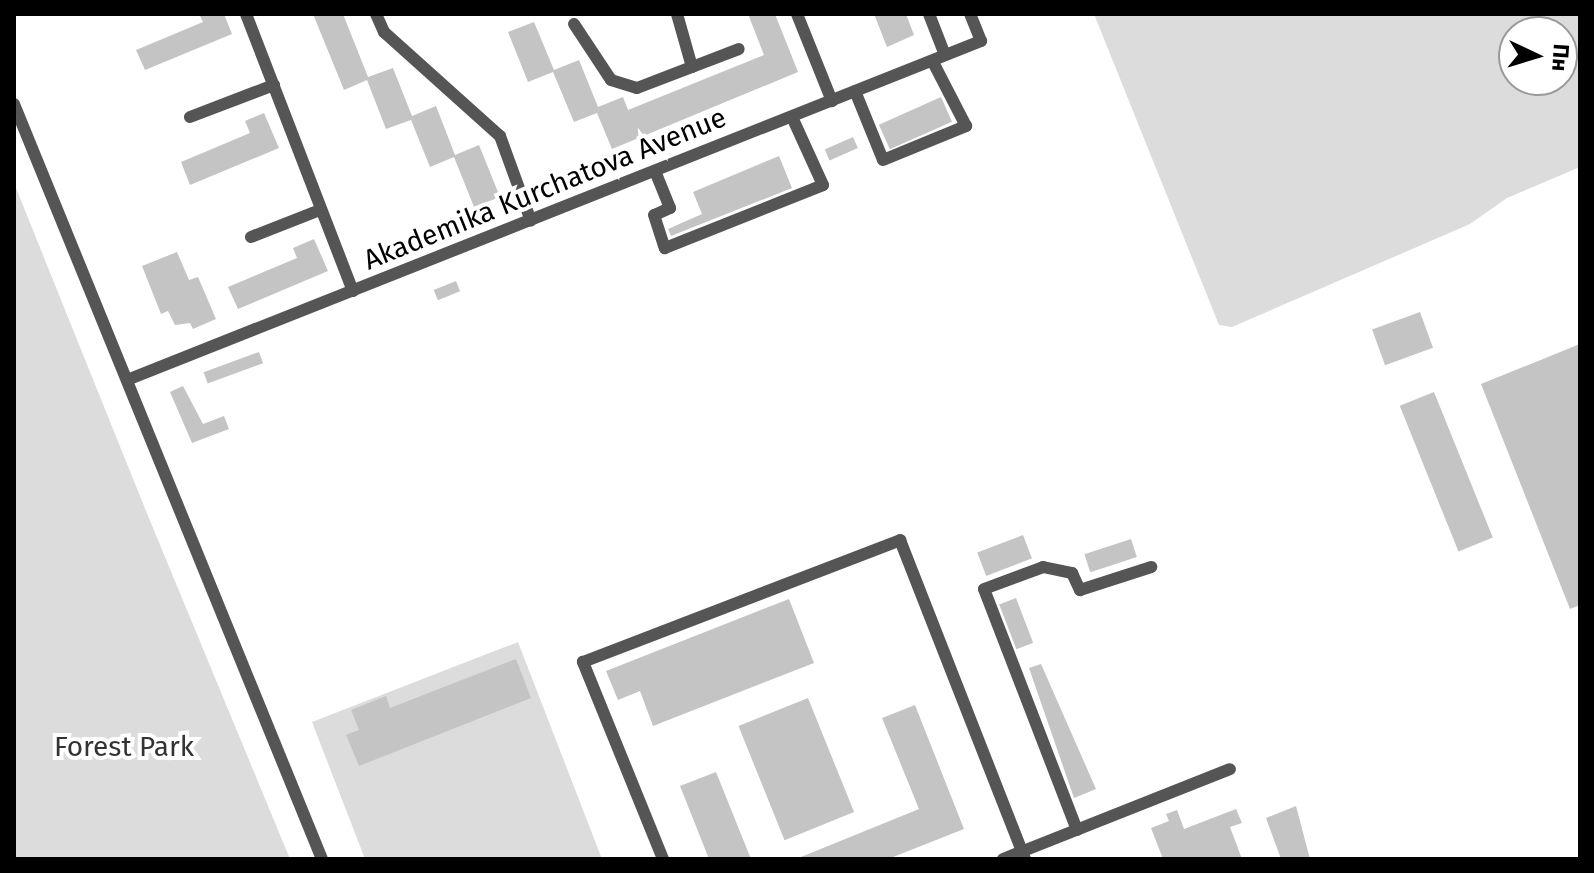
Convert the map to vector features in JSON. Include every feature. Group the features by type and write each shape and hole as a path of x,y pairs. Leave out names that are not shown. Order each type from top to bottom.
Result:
{"street":[{"path":"246,14 353,291"},
{"path":"376,14 384,32 500,136 531,221"},
{"path":"677,14 692,67"},
{"path":"797,14 832,101"},
{"path":"929,14 945,55"},
{"name":"Akademika Kurchatova Avenue","path":"127,380 933,62 981,41 970,14"},
{"path":"574,24 611,80 637,88 739,49"},
{"path":"855,91 883,160 966,126 933,62"},
{"path":"190,117 274,85"},
{"path":"14,104 322,859"},
{"path":"655,171 670,208 654,215 665,248 823,185 792,117"},
{"path":"251,237 320,210"},
{"path":"663,859 583,662 900,540 1024,855"},
{"path":"1077,830 984,589 1043,567 1072,573 1080,590 1151,567"},
{"path":"1003,859 1024,855 1077,830 1230,769"}],"green space":[{"path":"1094,14 1580,14 1580,167 1507,198 1470,224 1232,327 1219,325"},
{"name":"Forest Park","path":"14,183 146,511 290,859 14,859"},
{"path":"518,642 602,859 365,859 312,722"}],"building":[{"path":"199,14 224,14 232,34 145,70 136,50 203,22"},
{"path":"313,14 343,14 368,77 393,68 412,116 436,106 455,155 479,145 500,197 474,207 454,157 430,167 411,120 386,129 367,80 344,90"},
{"path":"748,14 775,14 798,72 612,149 597,113 574,122 553,72 528,82 508,32 534,22 554,70 579,60 598,107 623,97 628,110 764,55"},
{"path":"874,14 906,14 914,35 887,47"},
{"path":"941,97 952,122 890,149 879,125"},
{"path":"264,113 279,148 190,185 181,162 250,133 245,121"},
{"path":"853,137 858,148 830,161 825,150"},
{"path":"779,156 792,188 671,236 668,229 702,214 693,192"},
{"path":"314,239 328,271 238,309 228,287 297,258 293,248"},
{"path":"177,252 189,280 198,277 216,319 193,329 190,323 175,325 168,311 161,314 142,266"},
{"path":"456,281 460,291 438,300 434,290"},
{"path":"1420,312 1433,348 1385,365 1372,329"},
{"path":"1580,344 1580,605 1570,609 1481,384"},
{"path":"259,352 263,363 208,383 204,372"},
{"path":"183,386 203,424 224,416 229,429 192,443 170,392"},
{"path":"1434,392 1493,538 1459,551 1400,406"},
{"path":"1023,535 1032,558 986,576 977,553"},
{"path":"1131,539 1137,557 1090,572 1084,554"},
{"path":"1016,598 1033,643 1016,649 999,604"},
{"path":"789,599 814,663 653,726 640,691 618,700 606,671"},
{"path":"516,659 531,698 359,766 346,735 359,730 351,710 386,696 390,708"},
{"path":"1041,664 1096,789 1074,798 1029,668"},
{"path":"808,698 854,812 785,840 738,726"},
{"path":"915,705 964,829 888,859 796,859 919,809 882,718"},
{"path":"716,772 751,859 709,859 680,786"},
{"path":"1296,806 1310,859 1281,859 1266,818"},
{"path":"1236,809 1242,823 1230,827 1242,859 1163,859 1151,828 1169,821 1166,814 1177,810 1184,829"}]}
